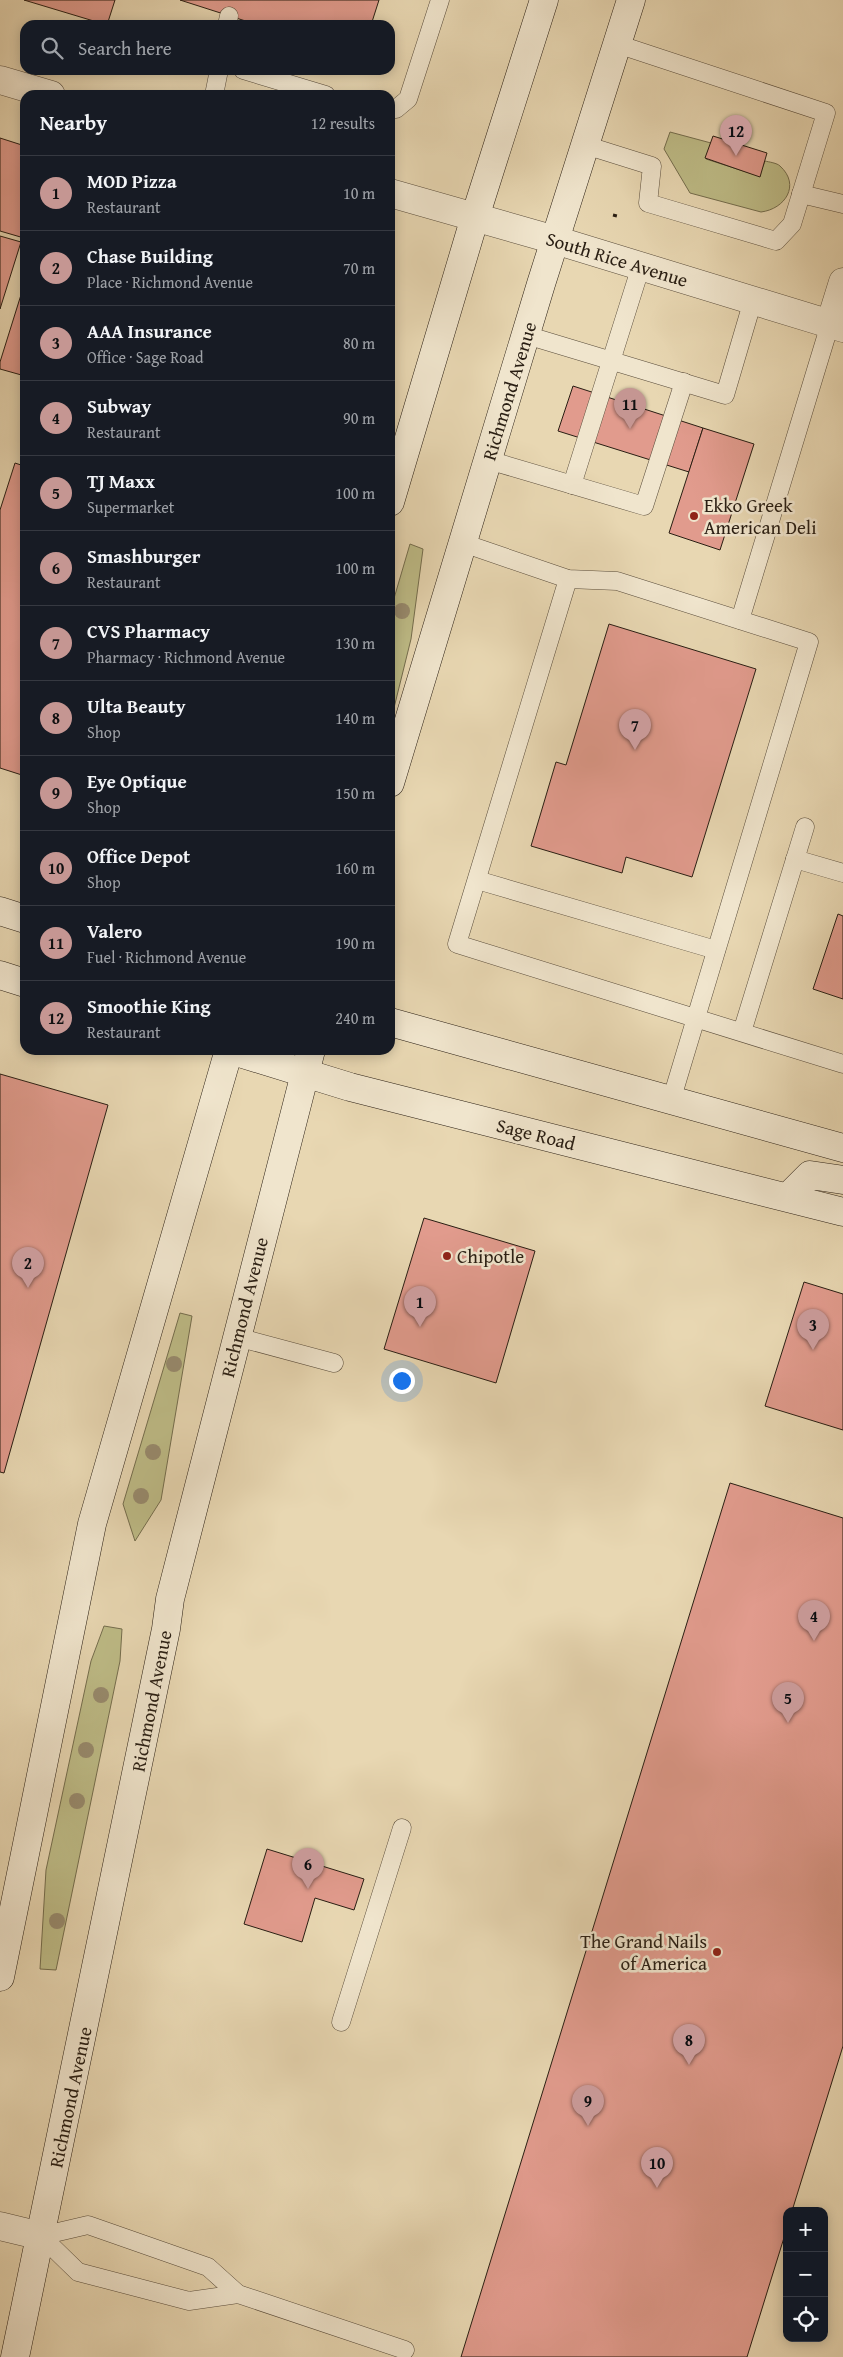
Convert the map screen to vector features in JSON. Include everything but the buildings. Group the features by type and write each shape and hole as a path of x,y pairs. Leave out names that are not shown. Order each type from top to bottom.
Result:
{"main road":[{"path":"395,485 474,217 544,0"},
{"name":"Richmond Avenue","path":"395,767 555,240 631,0"},
{"path":"0,80 34,90"},
{"name":"South Rice Avenue","path":"395,194 555,240 837,326"},
{"path":"837,326 843,282"},
{"path":"0,911 20,917"},
{"path":"0,975 20,981"},
{"path":"395,1023 843,1148"},
{"path":"0,1977 92,1524 229,1055"},
{"name":"Sage Road","path":"265,1055 308,1061 379,1094 788,1196 843,1212"},
{"name":"Richmond Avenue","path":"15,2357 166,1629 170,1599 308,1061"},
{"path":"788,1196 810,1175 843,1180"},
{"path":"0,2226 41,2236"}],"lane":[{"path":"395,109 408,99 440,0"},
{"path":"585,145 652,166 648,204 776,241 792,224 826,113 617,44"},
{"path":"215,90 218,75"},
{"path":"260,75 309,90"},
{"path":"801,194 843,204"},
{"path":"572,485 641,266"},
{"path":"526,335 724,394 753,300"},
{"path":"740,620 837,326"},
{"path":"488,460 644,506 684,382"},
{"path":"463,543 568,578 617,581 809,642 671,1100"},
{"path":"568,578 458,944 843,1064"},
{"path":"742,1032 804,827"},
{"path":"795,859 843,874"},
{"path":"477,880 716,950"},
{"path":"236,1337 334,1363"},
{"path":"341,2022 402,1828"},
{"path":"41,2236 88,2225 208,2267 238,2294 405,2350"},
{"path":"41,2236 78,2272 189,2301 238,2294"}],"shaded area":[{"path":"670,132 711,143 706,159 759,176 765,161 779,165 786,173 789,181 790,188 787,195 777,206 761,212 690,193 664,149"},
{"path":"410,544 423,549 411,639 395,704 395,595"},
{"path":"180,1313 192,1316 161,1500 135,1541 123,1504"},
{"path":"104,1626 122,1629 120,1661 56,1970 40,1969 46,1870 91,1661"}],"place":[{"name":"Smoothie King","path":"736,156"},
{"name":"Valero","path":"630,429"},
{"name":"Ekko Greek American Deli","path":"694,516"},
{"name":"CVS Pharmacy","path":"635,750"},
{"name":"Chipotle","path":"447,1256"},
{"name":"Chase Building","path":"28,1288"},
{"name":"MOD Pizza","path":"420,1327"},
{"name":"AAA Insurance","path":"813,1350"},
{"name":"Subway","path":"814,1641"},
{"name":"TJ Maxx","path":"788,1723"},
{"name":"Smashburger","path":"308,1889"},
{"name":"The Grand Nails of America","path":"717,1952"},
{"name":"Ulta Beauty","path":"689,2065"},
{"name":"Eye Optique","path":"588,2126"},
{"name":"Office Depot","path":"657,2188"}]}
